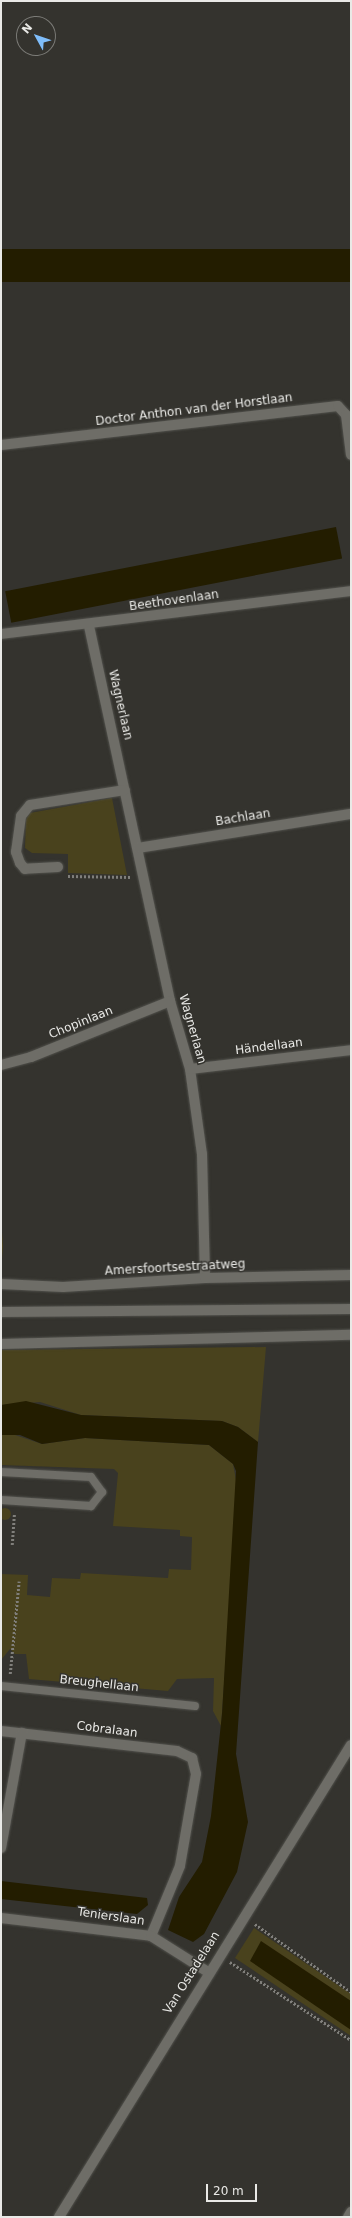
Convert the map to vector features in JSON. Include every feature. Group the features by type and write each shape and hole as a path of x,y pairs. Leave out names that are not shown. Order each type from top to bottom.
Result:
{"street":[{"name":"Doctor Anthon van der Horstlaan","path":"1,445 338,406 346,415 351,455"},
{"name":"Beethovenlaan","path":"1,634 89,626 351,591"},
{"name":"Wagnerlaan","path":"89,626 170,1001 190,1070 202,1154 206,1278"},
{"path":"58,867 25,869 20,863 16,852 21,816 30,805 125,790"},
{"name":"Bachlaan","path":"138,848 351,814"},
{"name":"Chopinlaan","path":"1,1065 31,1057 170,1001"},
{"name":"Händellaan","path":"190,1070 351,1050"},
{"name":"Amersfoortsestraatweg","path":"1,1284 63,1287 206,1278 351,1275"},
{"path":"1,1312 351,1309"},
{"path":"1,1344 351,1335"},
{"name":"Cobralaan","path":"1,1730 183,1752 195,1763 196,1774 180,1866 151,1936"},
{"path":"1,1848 22,1733"},
{"name":"Van Ostadelaan","path":"59,2217 208,1972 351,1745"},
{"name":"Tenierslaan","path":"1,1918 151,1936 208,1972"},
{"path":"348,2217 351,2212"}],"lane":[{"path":"1,1472 91,1477 102,1492 90,1506 1,1500"},
{"name":"Breughellaan","path":"5,1686 195,1706"}],"path":[{"path":"58,867 68,876 144,878"},
{"path":"5,1686 19,1581"},
{"path":"243,1916 351,1992"},
{"path":"219,1955 351,2040"}],"shaded area":[{"path":"1,249 351,249 351,282 1,282"},
{"path":"336,527 342,558 11,623 5,591"},
{"path":"112,798 127,875 68,873 68,854 32,853 25,848 26,819 30,813"},
{"path":"1,1219 3,1246 1,1271"},
{"path":"266,1347 258,1442 238,1427 222,1421 81,1415 40,1402 1,1405 1,1350"},
{"path":"26,1401 81,1415 222,1421 238,1427 258,1442 236,1754 248,1822 237,1872 204,1934 193,1942 168,1930 179,1897 202,1862 211,1816 222,1714 236,1471 233,1464 209,1445 85,1438 42,1444 20,1435 1,1435 1,1405"},
{"path":"6,1432 42,1444 85,1438 209,1445 233,1464 238,1491 221,1726 213,1711 214,1678 177,1679 168,1691 29,1679 26,1654 15,1654 10,1649 1,1660 1,1574 28,1575 27,1595 50,1597 52,1578 80,1579 81,1573 168,1578 169,1569 191,1570 192,1537 180,1536 180,1530 113,1526 118,1473 114,1469 1,1465 1,1435"},
{"path":"3,1508 7,1508 11,1514 7,1520 3,1520 -1,1516 -1,1512"},
{"path":"1,1881 147,1898 148,1905 137,1914 1,1899"},
{"path":"254,1928 351,1994 351,2036 235,1958"},
{"path":"261,1941 351,2001 351,2030 250,1961"}]}
